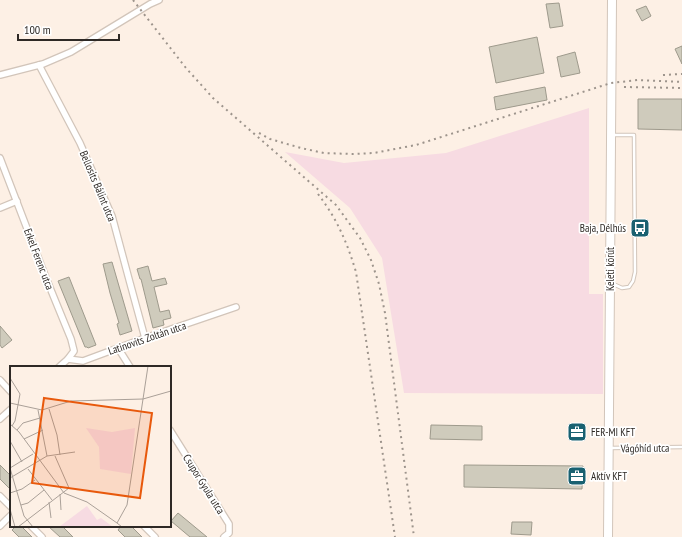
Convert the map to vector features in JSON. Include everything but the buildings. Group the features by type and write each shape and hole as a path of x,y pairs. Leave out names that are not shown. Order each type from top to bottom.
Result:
{"main road":[{"name":"Keleti körút","path":"608,537 612,0"}],"street":[{"path":"0,75 39,65 71,52 159,0"},
{"name":"Bellosits Bálint utca","path":"39,65 80,143 112,216 145,338"},
{"name":"Erkel Ferenc utca","path":"0,158 71,339 74,351 68,359"},
{"path":"0,208 17,201"},
{"name":"Latinovits Zoltán utca","path":"68,359 83,361 236,307"},
{"path":"118,348 129,366"},
{"path":"60,366 68,359"},
{"path":"0,380 10,391"},
{"path":"0,419 10,410"},
{"name":"Csupor Gyula utca","path":"171,432 229,524 229,533 224,537"},
{"path":"0,496 10,506"},
{"path":"0,526 10,516"},
{"path":"32,527 42,537"},
{"path":"145,527 155,537"}],"lane":[{"path":"610,283 622,288 629,287 633,282 635,272 634,135 611,135"},
{"name":"Vágóhíd utca","path":"609,448 682,448"}],"shaded area":[{"path":"589,108 589,294 603,294 603,394 404,393 382,258 350,208 285,152 344,163 446,153"}],"railway":[{"path":"133,0 186,68 213,98 336,205 360,238 371,260 379,284 385,313 414,537"},
{"path":"663,75 682,74"},
{"path":"259,133 270,139 324,153 374,153 416,145 611,83 638,80 682,82"},
{"path":"624,87 682,88"},
{"path":"318,194 341,231 356,272 395,537"}],"place":[{"name":"Baja, Délhús","path":"640,228"},
{"name":"FER-MI KFT","path":"577,432"},
{"name":"Aktív KFT","path":"577,476"}]}
